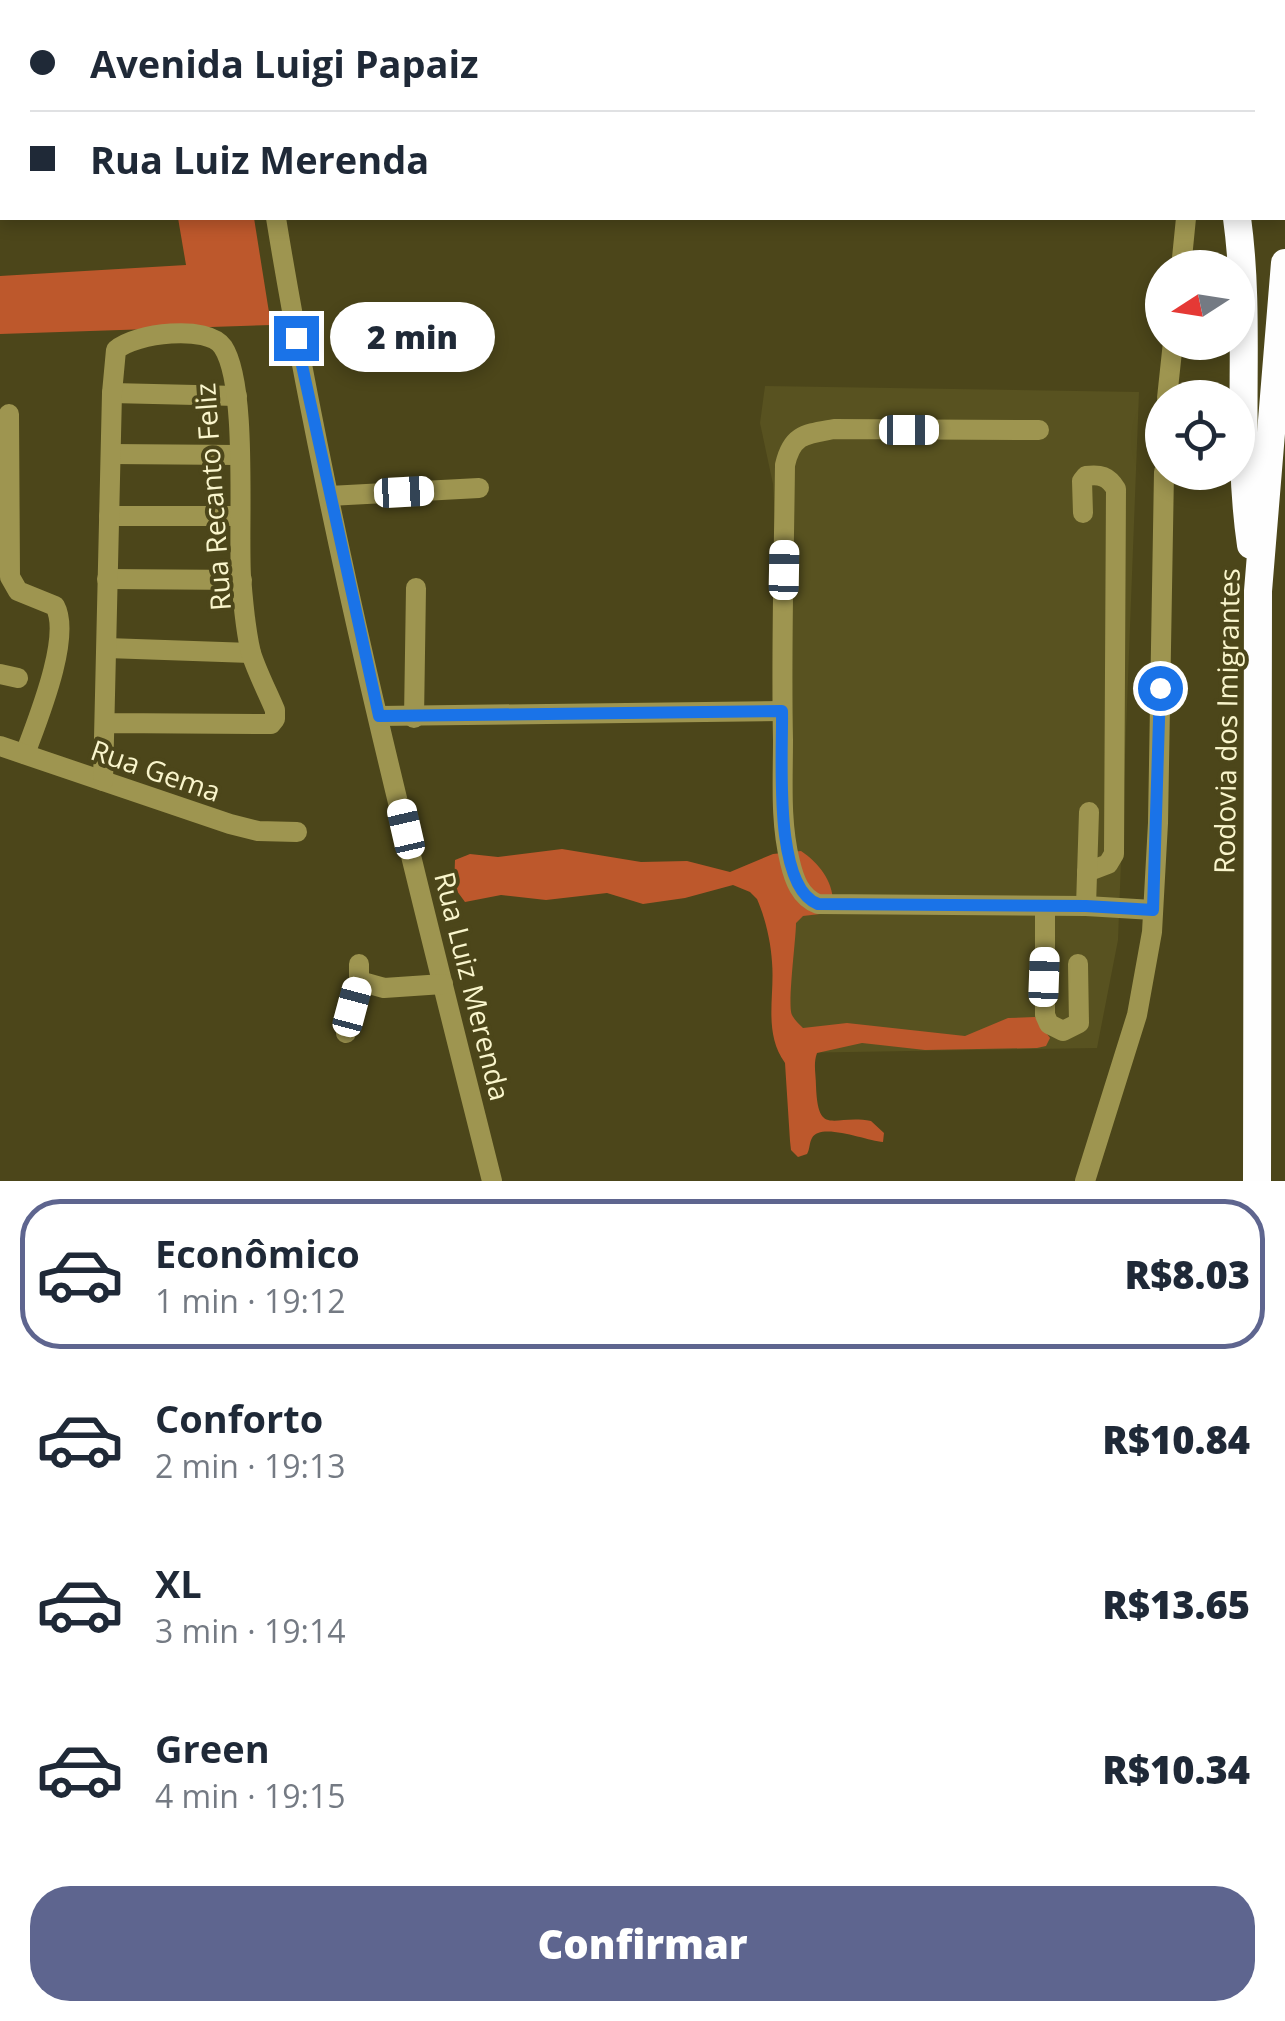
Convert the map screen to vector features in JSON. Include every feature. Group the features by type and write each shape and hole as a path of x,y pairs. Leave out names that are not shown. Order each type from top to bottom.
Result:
{"highway":[{"path":"1237,220 1244,280 1243,480 1258,591"},
{"name":"Rodovia dos Imigrantes","path":"1257,1181 1258,591 1285,263"}],"street":[{"name":"Rua Luiz Merenda","path":"276,220 329,496 492,1181"},
{"path":"1183,250 1186,220"},
{"name":"Rua Recanto Feliz","path":"103,782 116,350 125,342 150,334 201,336 220,342 231,366 237,396 242,580 251,653 275,710 275,719 271,724 106,723"},
{"path":"112,394 237,396"},
{"path":"9,414 10,577 18,591 55,606 60,616 54,664 26,754"},
{"path":"1039,430 834,429 797,439 788,450 782,711 784,830 792,871 799,889 808,900 818,904 1153,910"},
{"path":"111,454 238,455"},
{"path":"1083,513 1082,481 1098,474 1110,479 1116,488 1114,854 1108,864 1087,872"},
{"path":"329,496 480,488"},
{"path":"1085,1181 1137,1015 1153,910 1164,490"},
{"path":"109,516 238,516"},
{"path":"107,579 242,580"},
{"path":"414,718 416,588"},
{"path":"108,648 251,653"},
{"path":"379,716 782,711"},
{"name":"Rua Gema","path":"0,746 258,831 297,832"},
{"path":"1086,906 1089,812"},
{"path":"1045,906 1045,1015 1055,1028 1063,1030 1078,1022 1078,964"},
{"path":"346,1032 359,973 384,988 443,984"}],"shaded area":[{"path":"178,220 254,220 271,325 0,334 0,276 186,265"},
{"path":"765,386 1139,392 1118,940 1097,1048 789,1053 780,614 773,484 760,423"},
{"path":"562,849 641,862 687,861 730,872 773,854 801,851 823,873 833,902 820,914 803,916 796,923 791,1009 803,1028 847,1023 965,1036 1008,1018 1035,1017 1050,1038 1046,1046 1037,1048 925,1050 862,1043 817,1053 817,1102 824,1118 871,1121 884,1133 883,1142 824,1132 812,1138 807,1154 798,1157 791,1150 785,1063 772,1027 770,946 757,899 733,885 643,904 607,893 546,900 501,895 465,902 454,887 455,860 470,854 498,857"}],"route":[{"path":"296,338 379,716 782,711 784,830 792,871 808,900 818,904 1153,910 1160,688"}]}
